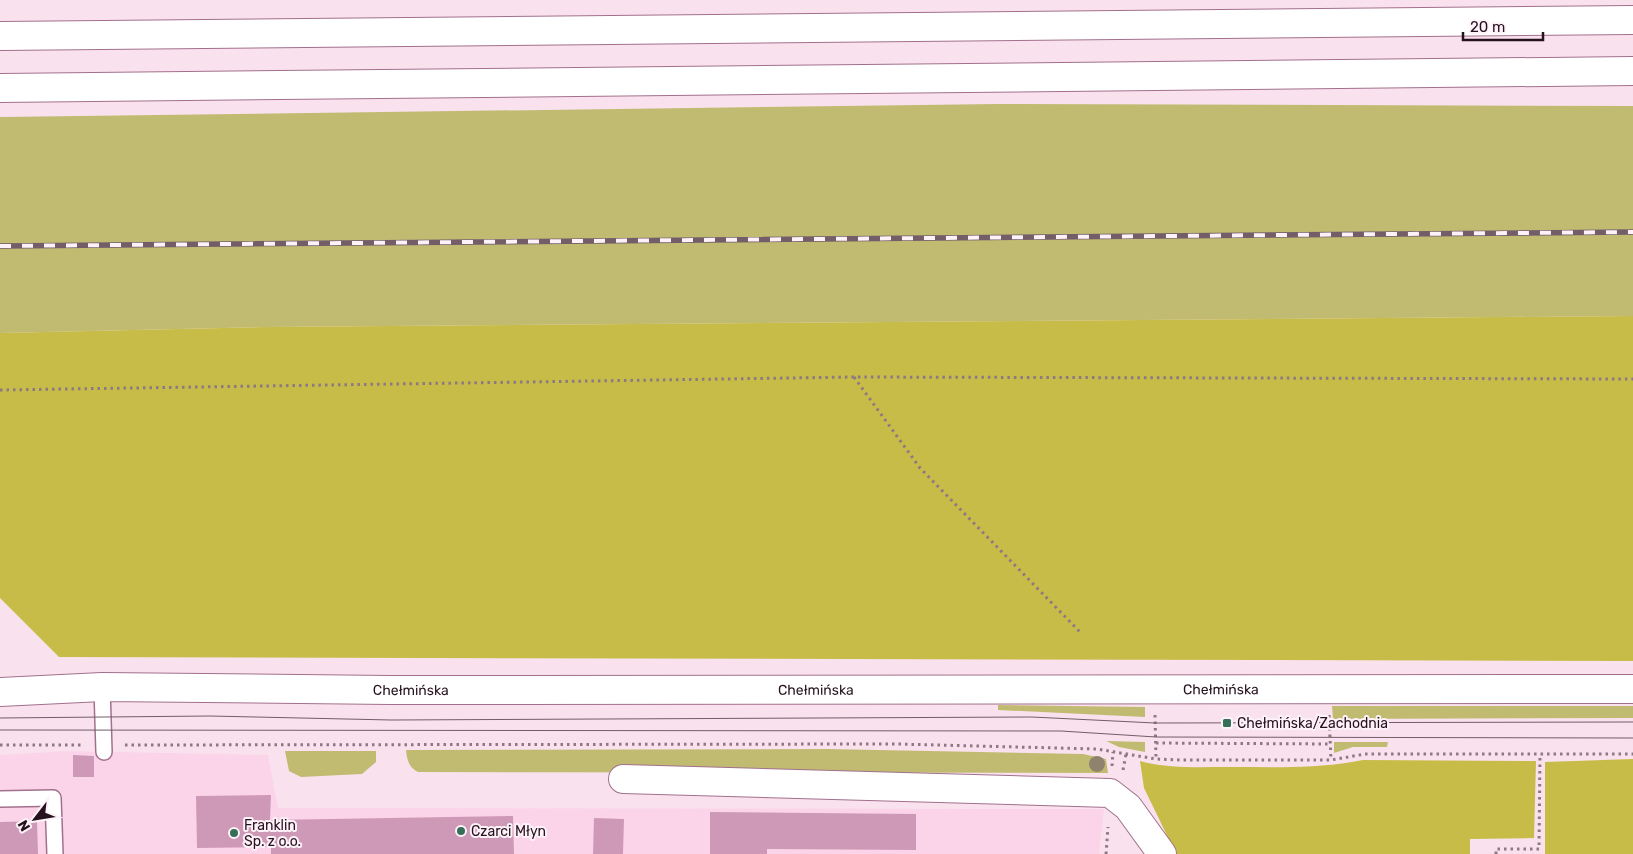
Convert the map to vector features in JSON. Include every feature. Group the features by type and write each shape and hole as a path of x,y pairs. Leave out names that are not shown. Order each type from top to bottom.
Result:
{"main road":[{"path":"0,36 1633,20"},
{"path":"0,88 1633,71"},
{"name":"Chełmińska","path":"0,692 102,687 390,690 1633,689"},
{"path":"623,779 1110,794 1128,807 1162,854"}],"lane":[{"path":"102,687 104,748"},
{"path":"0,799 53,798 54,854"}],"path":[{"path":"854,377 920,468 1082,634"},
{"path":"0,390 854,377 1633,379"},
{"path":"1156,759 1155,713 1162,713"},
{"path":"1321,713 1329,713 1331,760"},
{"path":"1156,743 1330,744"},
{"path":"0,745 104,748 896,744 1097,749 1156,759 1331,760 1365,754 1633,754"},
{"path":"1122,776 1126,754"},
{"path":"1496,854 1496,848 1538,849 1540,754"}],"shaded area":[{"path":"997,104 1633,106 1633,316 266,327 0,333 0,117"},
{"path":"1633,316 1633,661 59,657 0,598 0,333 266,327"},
{"path":"998,705 1145,707 1145,717 998,710"},
{"path":"1332,706 1633,706 1633,718 1333,719"},
{"path":"1106,741 1145,742 1145,752 1119,747"},
{"path":"1334,742 1388,742 1387,747 1353,747 1334,753"},
{"path":"827,749 1083,754 1106,759 1108,773 418,772 409,763 406,750"},
{"path":"65,751 268,755 278,808 1104,809 1099,854 0,854 0,755"},
{"path":"285,751 376,751 376,762 362,774 301,777 289,771"},
{"path":"1633,759 1633,854 1545,854 1545,762"},
{"path":"1363,760 1536,761 1534,838 1470,839 1470,854 1176,854 1144,788 1140,761 1151,764 1185,767 1281,767 1330,765"}],"building":[{"path":"73,755 94,756 94,777 73,777"},
{"path":"271,795 270,820 513,816 514,854 271,854 271,847 197,848 196,796"},
{"path":"710,812 916,814 916,850 767,849 767,854 710,854"},
{"path":"594,818 624,819 623,854 593,854"},
{"path":"37,821 38,854 0,854 0,822"}],"tram line":[{"path":"0,718 210,716 391,720 1032,717 1155,723 1633,722"},
{"path":"0,730 1061,731 1156,737 1633,738"}],"railway":[{"path":"0,246 1633,232"}],"place":[{"name":"Chełmińska/Zachodnia","path":"1227,723"},
{"name":"Czarci Młyn","path":"461,831"},
{"name":"Franklin Sp. z o.o.","path":"234,833"}]}
